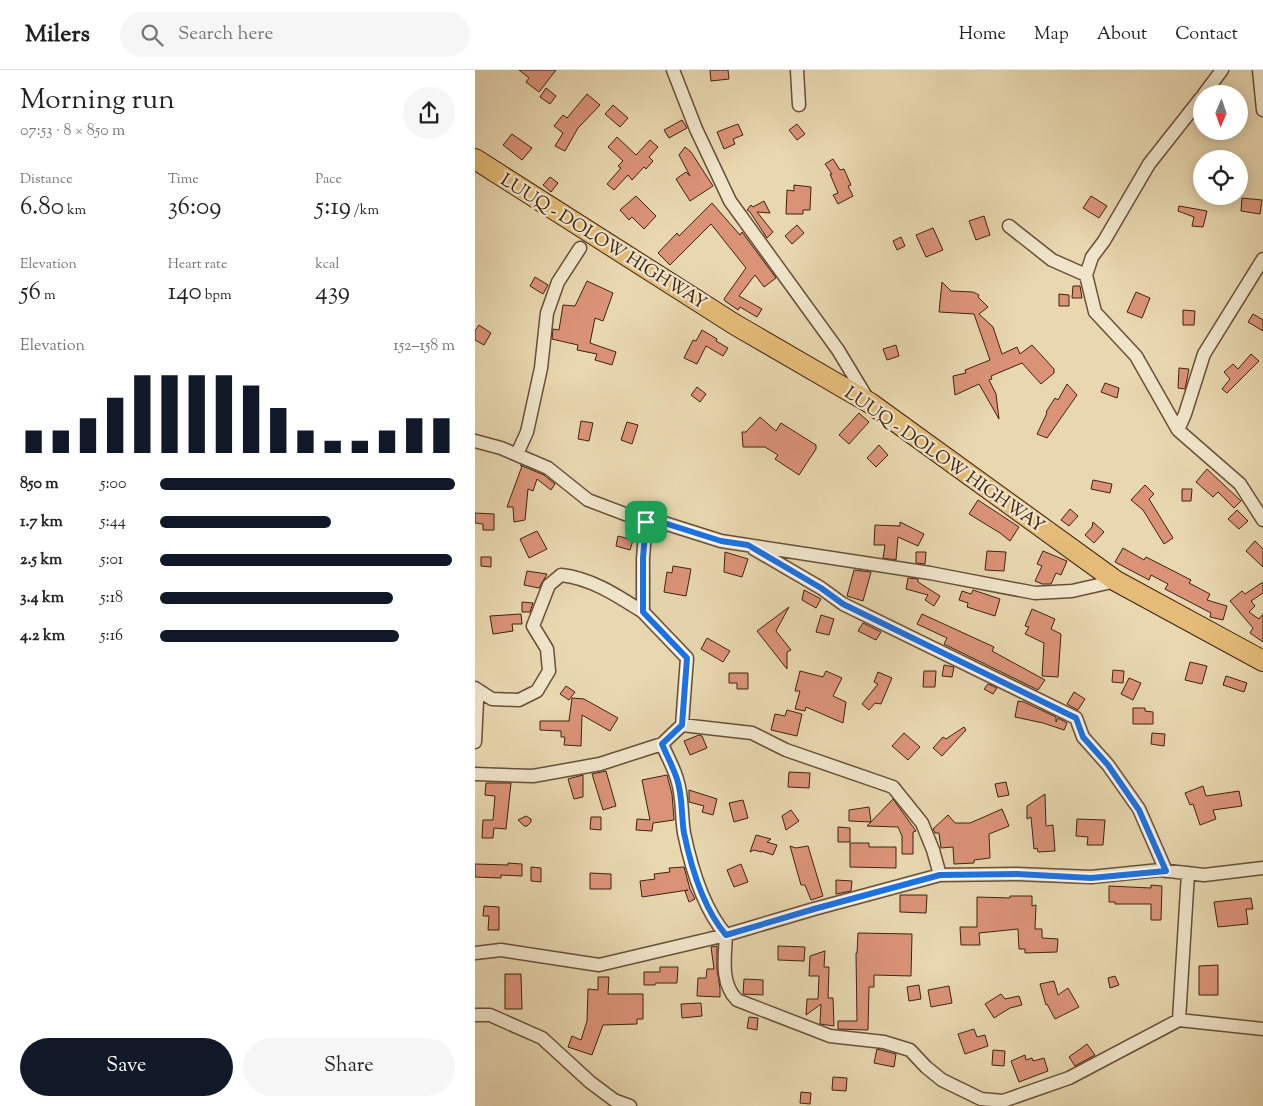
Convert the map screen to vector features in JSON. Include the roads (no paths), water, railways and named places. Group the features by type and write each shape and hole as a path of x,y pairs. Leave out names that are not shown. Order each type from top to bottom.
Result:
{"main road":[{"name":"LUUQ - DOLOW HIGHWAY","path":"475,159 734,324 869,403 1116,582 1263,661"}],"street":[{"path":"673,70 696,129 730,201 838,350 869,403"},
{"path":"797,70 799,105"},
{"path":"1211,85 1222,70"},
{"path":"1259,70 1263,110"},
{"path":"1193,108 1149,164 1104,241 1092,257 1086,276 1095,312 1136,356 1178,430 1240,484 1263,520"},
{"path":"1009,226 1052,260 1086,276"},
{"path":"517,454 527,432 541,368 547,313 558,282 580,248"},
{"path":"1178,430 1204,354 1263,259"},
{"path":"475,441 501,448 548,468 588,500 646,522 661,522 721,541 930,573 1035,593 1072,591 1116,582"},
{"path":"643,612 643,558 646,522"},
{"path":"748,545 821,588 843,604 1076,718 1083,737 1108,765 1139,810 1166,871"},
{"path":"475,688 492,699 519,700 537,691 549,671 547,649 533,626 549,585 561,575 575,576 608,591 643,612 687,658 682,725 662,744 600,764 533,776 475,774"},
{"path":"475,696 477,701 475,742"},
{"path":"682,725 752,733 786,750 893,787 921,823 933,850 940,875"},
{"path":"662,744 677,779 684,832 697,880 715,922 726,935 724,966 729,992 737,1000 830,1036 884,1042 910,1050 925,1067 942,1080 981,1098 1003,1100 1069,1078 1179,1020 1263,1029"},
{"path":"475,954 501,950 599,965 726,935 940,875 1017,874 1091,878 1166,871 1204,875 1263,868"},
{"path":"1179,1020 1188,873"},
{"path":"475,1015 490,1015 541,1038 590,1082 614,1100 631,1106"}]}
